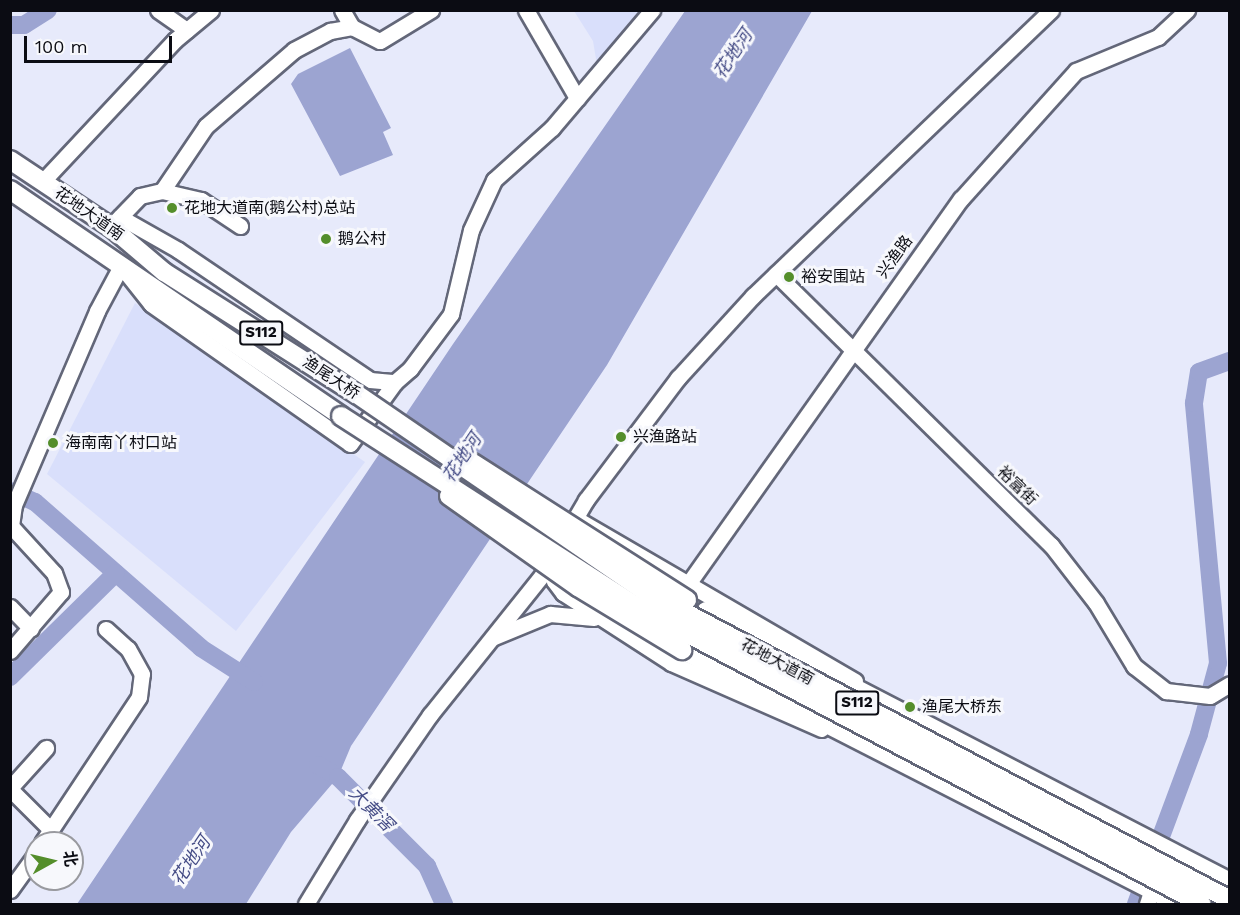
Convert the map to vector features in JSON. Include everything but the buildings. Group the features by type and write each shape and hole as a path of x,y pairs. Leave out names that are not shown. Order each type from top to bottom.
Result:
{"main road":[{"name":"花地大道南","path":"10,160 115,222 159,279"},
{"path":"10,170 39,179"},
{"path":"14,194 21,179 39,179"},
{"name":"花地大道南","path":"14,194 121,266 159,279"},
{"name":"渔尾大桥","path":"159,279 358,394 489,498"},
{"name":"S112","path":"159,279 341,416 489,498"},
{"path":"358,394 706,611 884,701"},
{"path":"341,416 562,577 682,650 864,741 1149,897 1179,904"},
{"name":"花地大道南","path":"489,498 644,591 1230,900"},
{"name":"花地大道南","path":"489,498 637,607 1202,904"},
{"name":"花地大道南","path":"884,701 1230,882"}],"street":[{"path":"159,10 187,30"},
{"path":"39,179 187,30 211,10"},
{"path":"342,10 352,27 380,41 430,10"},
{"path":"526,10 577,98"},
{"path":"10,651 54,605 61,582 11,523 28,474 97,311 121,266 151,304 350,444 395,382 410,369 451,314 471,230 494,180 577,98 652,10"},
{"path":"306,904 357,820 389,774 476,653 553,559 575,518 678,378 776,274 1051,10"},
{"name":"兴渔路","path":"688,584 852,354 896,285 961,199 1062,84 1083,67 1158,37 1187,10"},
{"path":"162,191 206,126 294,50 330,31 352,27"},
{"path":"240,226 201,200 162,191 141,196 115,222 178,250 370,380 395,382"},
{"name":"裕富街","path":"776,274 852,354 1051,545 1096,603 1134,666 1172,692 1210,696 1230,684"},
{"name":"花地大道南","path":"575,518 835,667 884,701"},
{"path":"553,559 558,588 607,623 671,663 736,694 864,741"},
{"path":"10,608 32,629"},
{"path":"476,653 505,630 550,614 582,614 607,623"},
{"path":"49,831 139,697 142,674 128,650 106,629"},
{"path":"42,831 10,789 46,748"},
{"path":"10,890 24,871"}],"shaded area":[{"path":"574,11 644,11 597,65 593,41"},
{"path":"135,303 365,462 236,631 47,474"}],"water":[{"name":"花地河","path":"685,11 812,11 607,365 351,746 338,777 291,832 246,904 77,904 453,344"},
{"path":"350,48 391,128 383,132 393,155 340,176 291,84 298,74"}],"waterway":[{"path":"10,25 24,25 48,10"},
{"path":"1153,858 1199,734 1218,663 1194,403 1199,372 1230,361"},
{"path":"10,491 35,502 201,648 254,682"},
{"path":"10,677 116,573"},
{"name":"大黄滘","path":"318,765 338,777 427,866 444,904"},
{"path":"1136,904 1140,893"}],"place":[{"name":"花地大道南(鹅公村)总站","path":"172,208"},
{"name":"鹅公村","path":"326,239"},
{"name":"裕安围站","path":"789,277"},
{"name":"兴渔路站","path":"621,437"},
{"name":"海南南丫村口站","path":"53,443"},
{"name":"渔尾大桥东","path":"910,707"}]}
